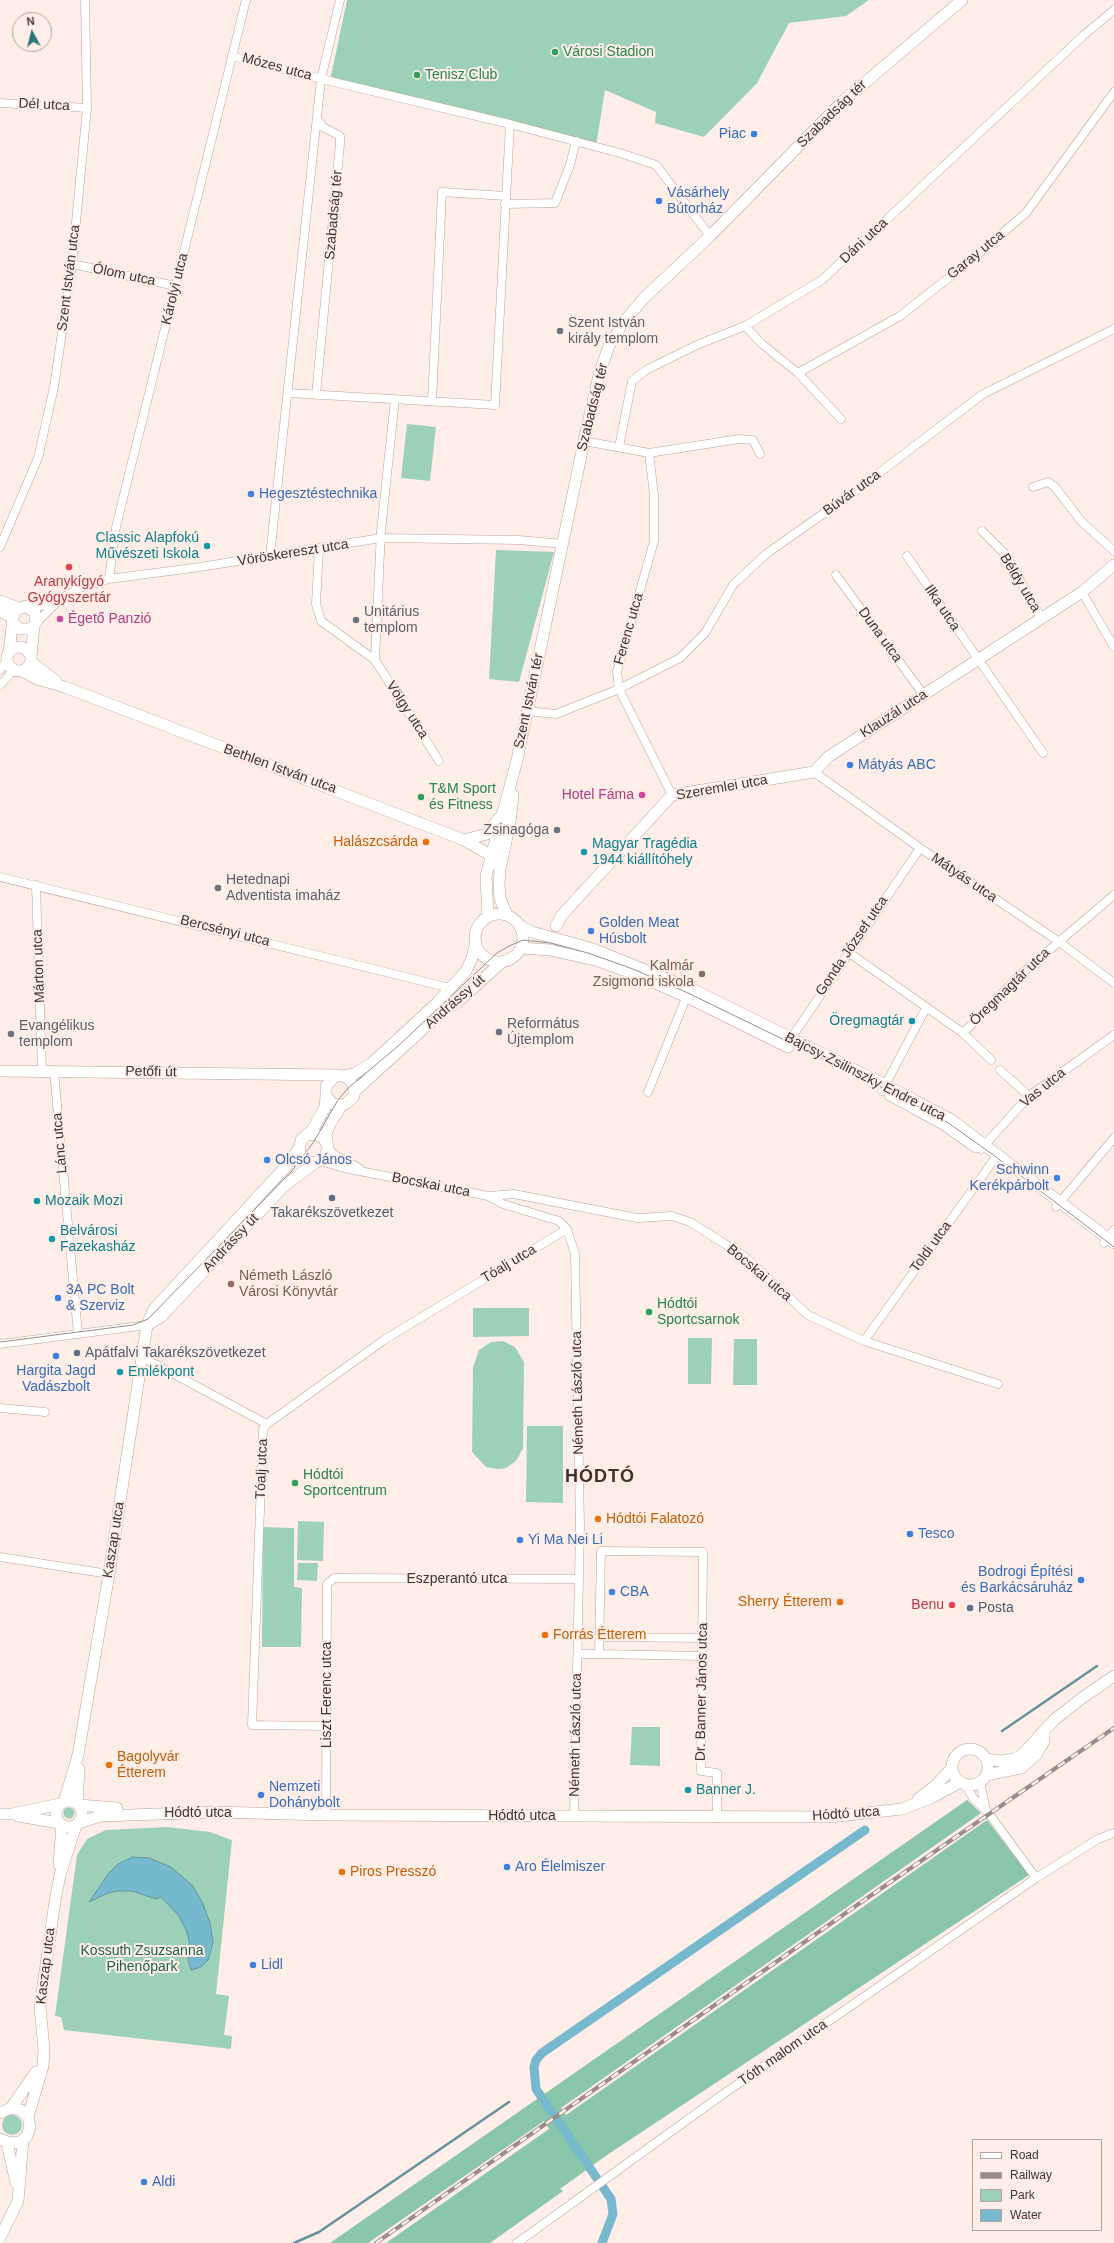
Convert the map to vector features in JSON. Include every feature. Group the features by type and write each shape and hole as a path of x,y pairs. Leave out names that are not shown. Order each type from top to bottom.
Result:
{"street":[{"name":"Szent István utca","path":"0,547 38,458 54,387 72,264 87,108 85,0"},
{"name":"Károlyi utca","path":"109,579 116,526 246,0"},
{"name":"Szabadság tér","path":"270,556 321,79 340,0"},
{"name":"Szabadság tér","path":"563,544 600,371 609,346 623,323 643,299 710,236 841,103 962,0"},
{"name":"Dáni utca","path":"619,447 632,381 646,370 692,347 745,326 822,280 1084,35 1114,10"},
{"name":"Mózes utca","path":"232,56 321,79"},
{"path":"321,79 510,124 576,141 656,165 710,236"},
{"name":"Garay utca","path":"798,373 900,316 1020,218 1114,92"},
{"name":"Dél utca","path":"0,103 87,108"},
{"name":"Szabadság tér","path":"316,395 340,144 340,136 323,127 317,119"},
{"path":"288,393 495,405 510,124"},
{"path":"505,204 555,203 570,165 576,141"},
{"path":"432,401 442,192 506,196"},
{"name":"Ólom utca","path":"72,264 176,286"},
{"path":"745,326 762,344 798,373 841,419"},
{"name":"Búvár utca","path":"527,711 556,714 619,689 680,658 705,633 733,585 766,554 850,495 983,394 1114,329"},
{"path":"375,660 381,538 395,399"},
{"path":"584,441 649,453 739,439 754,440 760,454"},
{"name":"Ferenc utca","path":"649,453 654,495 654,542 617,672 619,689 672,795"},
{"path":"1033,487 1048,482 1055,487 1081,521 1114,551"},
{"name":"Béldy utca","path":"982,531 1006,555 1041,618"},
{"name":"Vöröskereszt utca","path":"35,624 60,600 80,588 109,579 319,549 381,538 519,540 563,544"},
{"name":"Szent István tér","path":"488,917 486,876 517,760 563,544"},
{"name":"Völgy utca","path":"319,549 316,604 321,621 375,660 439,761"},
{"name":"Ilka utca","path":"907,556 978,660"},
{"name":"Klauzál utca","path":"814,772 828,758 1082,592 1114,565"},
{"name":"Duna utca","path":"836,575 924,694"},
{"path":"1082,592 1114,647"},
{"path":"33,609 60,600"},
{"path":"0,601 18,608 26,606 33,609 36,613 31,659 26,669 18,671 0,685"},
{"path":"18,608 13,620 8,657 18,671"},
{"path":"0,610 13,620 20,630 25,630 35,624"},
{"path":"0,670 14,648 22,648 27,650 31,659"},
{"name":"Bethlen István utca","path":"31,659 65,687"},
{"path":"978,660 1043,753"},
{"name":"Bethlen István utca","path":"18,671 37,679 65,687 464,840 492,856"},
{"path":"507,915 500,914 488,917 478,928 476,942 484,956 490,960 503,961 510,959 521,948 523,940 520,926 507,915 500,899 500,869 510,823 517,760"},
{"name":"Szeremlei utca","path":"552,937 562,915 672,795 814,772"},
{"name":"Mátyás utca","path":"814,772 920,848 1058,941 1114,983"},
{"path":"464,840 487,834 502,815"},
{"name":"Gonda József utca","path":"788,1043 848,952 920,848"},
{"path":"492,856 500,869"},
{"name":"Bercsényi utca","path":"0,877 450,988"},
{"name":"Márton utca","path":"36,885 42,1071"},
{"name":"Öregmagtár utca","path":"963,1033 1021,974 1114,895"},
{"name":"Bajcsy-Zsilinszky Endre utca","path":"520,926 532,932 593,949 688,993 788,1043 884,1088 982,1147 1058,1204 1110,1239 1114,1251"},
{"name":"Andrássy út","path":"339,1076 354,1074 372,1063 437,1003 466,971 476,942"},
{"name":"Bajcsy-Zsilinszky Endre utca","path":"521,948 550,950 599,962 688,993"},
{"name":"Öregmagtár utca","path":"848,952 963,1033 991,1060"},
{"name":"Andrássy út","path":"355,1091 444,1010 460,1000 503,961"},
{"path":"648,1092 688,993"},
{"path":"884,1088 926,1008"},
{"name":"Vas utca","path":"982,1147 1029,1096 1114,1035"},
{"path":"1000,1070 1029,1096"},
{"name":"Petőfi út","path":"0,1071 339,1076"},
{"name":"Lánc utca","path":"54,1071 78,1334"},
{"name":"Petőfi út","path":"301,1075 318,1084 326,1093"},
{"path":"339,1076 352,1081 355,1091 351,1100 342,1105 331,1122 326,1134 328,1146 327,1154 318,1162 306,1161 298,1149 301,1140 313,1129 325,1107 328,1082 339,1076"},
{"path":"326,1093 333,1104 342,1105"},
{"path":"308,1134 322,1136 328,1146"},
{"path":"1058,1204 1114,1138"},
{"name":"Bocskai utca","path":"328,1146 347,1162 373,1173"},
{"name":"Andrássy út","path":"147,1325 154,1308 287,1166 298,1149"},
{"name":"Toldi utca","path":"864,1341 996,1157"},
{"name":"Andrássy út","path":"0,1344 147,1325 161,1317 284,1186 318,1162"},
{"name":"Bocskai utca","path":"318,1162 488,1196 514,1194 637,1218 672,1216 690,1222 744,1256 808,1315 864,1341 998,1384"},
{"name":"Bocskai utca","path":"488,1196 503,1204 559,1221 567,1229"},
{"name":"Tóalj utca","path":"326,1726 252,1726 263,1429 267,1424 384,1340 567,1229"},
{"name":"Németh László utca","path":"567,1229 575,1254 576,1292 579,1579 574,1817"},
{"name":"Kaszap utca","path":"62,1803 78,1755 109,1574 147,1325"},
{"path":"142,1357 267,1424"},
{"path":"0,1408 45,1412"},
{"name":"Dr. Banner János utca","path":"599,1637 601,1551 704,1552 701,1771 717,1773 717,1818"},
{"path":"0,1557 109,1574"},
{"name":"Eszperantó utca","path":"334,1578 579,1579"},
{"name":"Liszt Ferenc utca","path":"326,1815 327,1584 334,1578"},
{"path":"599,1654 599,1637 702,1638"},
{"name":"Németh László utca","path":"578,1654 702,1656"},
{"path":"1036,1878 986,1811 973,1798 962,1783 956,1779 952,1768 954,1758 966,1749 979,1752 986,1759 1000,1761 1014,1759 1023,1754 1054,1720 1114,1676"},
{"path":"962,1783 971,1785 983,1778 1021,1768 1036,1755 1044,1741 1044,1731"},
{"name":"Kaszap utca","path":"78,1755 78,1804"},
{"path":"986,1759 983,1778 986,1811"},
{"name":"Hódtó utca","path":"902,1809 935,1786 952,1768"},
{"name":"Hódtó utca","path":"78,1824 100,1816 127,1816 141,1813 216,1812 326,1815 717,1818 830,1817 902,1809 931,1798 962,1783"},
{"path":"0,1814 12,1814 69,1827 78,1824 82,1816 78,1804 72,1801 12,1814"},
{"path":"61,1824 56,1815 62,1803"},
{"name":"Hódtó utca","path":"78,1804 127,1808 141,1813"},
{"name":"Kaszap utca","path":"60,1875 58,1864 61,1824"},
{"name":"Kaszap utca","path":"23,2140 30,2130 28,2117 43,2066 40,2007 60,1875 78,1824"},
{"name":"Tóth malom utca","path":"517,2243 719,2097 1036,1878 1098,1839 1114,1833"},
{"path":"0,2113 11,2108 21,2096 43,2058"},
{"path":"11,2108 21,2110 28,2117"},
{"path":"19,2194 3,2141 17,2143 23,2140"},
{"path":"0,2238 16,2209 19,2194 23,2140"}],"green space":[{"name":"Városi Stadion","path":"347,0 869,0 846,16 789,23 757,83 704,137 655,123 656,112 605,90 596,146 330,81"},
{"path":"407,424 436,427 430,481 401,478"},
{"path":"496,550 554,552 519,682 489,679"},
{"path":"473,1308 529,1308 529,1336 473,1337"},
{"path":"688,1338 712,1338 711,1384 688,1384"},
{"path":"734,1339 757,1339 757,1385 733,1385"},
{"path":"503,1341 515,1347 524,1362 523,1448 516,1461 506,1468 497,1469 486,1467 472,1452 473,1367 479,1350 491,1342"},
{"path":"527,1426 563,1426 563,1503 526,1502"},
{"path":"298,1521 324,1522 323,1561 297,1560"},
{"path":"263,1527 294,1528 294,1587 302,1588 301,1647 262,1647"},
{"path":"298,1563 318,1563 317,1581 297,1580"},
{"path":"632,1727 660,1727 660,1766 630,1765"},
{"path":"967,1800 981,1813 561,2108 566,2115 987,1820 1029,1875 607,2155 560,2189 563,2191 490,2243 386,2243 549,2129 544,2121 368,2243 330,2243"},
{"path":"69,1807 73,1809 75,1813 73,1817 69,1819 65,1817 63,1813 65,1809"},
{"name":"Kossuth Zsuzsanna Pihenőpark","path":"167,1827 210,1832 232,1840 216,1994 229,1996 224,2035 232,2036 231,2049 64,2030 61,2017 55,2016 77,1855 87,1839 106,1830"},
{"path":"12,2115 19,2118 22,2125 19,2132 12,2135 5,2132 2,2125 5,2118"}],"water":[{"path":"133,1857 149,1858 171,1867 193,1886 203,1904 210,1923 213,1943 208,1960 201,1967 191,1970 188,1960 190,1945 187,1932 179,1916 161,1897 156,1899 132,1891 119,1891 108,1893 89,1902 109,1873 118,1864"}],"waterway":[{"path":"1002,1731 1097,1666"},
{"path":"602,2243 613,2214 611,2199 536,2089 534,2067 536,2060 542,2053 865,1830"},
{"path":"294,2243 319,2232 509,2102"}],"tram line":[{"path":"0,1342 133,1325 148,1319 291,1172 313,1143 338,1100 348,1088 397,1047 497,953 523,940 551,943 588,953 633,969 688,993 883,1088 947,1122 996,1157 1114,1247"}],"railway":[{"path":"376,2243 860,1903 1114,1728"}],"place":[{"name":"Városi Stadion","path":"555,52"},
{"name":"Tenisz Club","path":"417,75"},
{"name":"Piac","path":"754,134"},
{"name":"Vásárhely Bútorház","path":"659,201"},
{"name":"Szent István király templom","path":"560,331"},
{"name":"Hegesztéstechnika","path":"251,494"},
{"name":"Classic Alapfokú Művészeti Iskola","path":"207,546"},
{"name":"Aranykígyó Gyógyszertár","path":"69,567"},
{"name":"Égető Panzió","path":"60,619"},
{"name":"Unitárius templom","path":"356,620"},
{"name":"Mátyás ABC","path":"850,765"},
{"name":"Hotel Fáma","path":"642,795"},
{"name":"T&M Sport és Fitness","path":"421,797"},
{"name":"Zsinagóga","path":"557,830"},
{"name":"Halászcsárda","path":"426,842"},
{"name":"Magyar Tragédia 1944 kiállítóhely","path":"584,852"},
{"name":"Hetednapi Adventista imaház","path":"218,888"},
{"name":"Golden Meat Húsbolt","path":"591,931"},
{"name":"Kalmár Zsigmond iskola","path":"702,974"},
{"name":"Öregmagtár","path":"912,1021"},
{"name":"Református Újtemplom","path":"499,1032"},
{"name":"Evangélikus templom","path":"11,1034"},
{"name":"Olcsó János","path":"267,1160"},
{"name":"Schwinn Kerékpárbolt","path":"1057,1178"},
{"name":"Takarékszövetkezet","path":"332,1198"},
{"name":"Mozaik Mozi","path":"37,1201"},
{"name":"Belvárosi Fazekasház","path":"52,1239"},
{"name":"Németh László Városi Könyvtár","path":"231,1284"},
{"name":"3A PC Bolt & Szerviz","path":"58,1298"},
{"name":"Hódtói Sportcsarnok","path":"649,1312"},
{"name":"Apátfalvi Takarékszövetkezet","path":"77,1353"},
{"name":"Hargita Jagd Vadászbolt","path":"56,1356"},
{"name":"Emlékpont","path":"120,1372"},
{"name":"Hódtói Sportcentrum","path":"295,1483"},
{"name":"Hódtói Falatozó","path":"598,1519"},
{"name":"Tesco","path":"910,1534"},
{"name":"Yi Ma Nei Li","path":"520,1540"},
{"name":"Bodrogi Építési és Barkácsáruház","path":"1081,1580"},
{"name":"CBA","path":"612,1592"},
{"name":"Sherry Étterem","path":"840,1602"},
{"name":"Benu","path":"952,1605"},
{"name":"Posta","path":"970,1608"},
{"name":"Forrás Étterem","path":"545,1635"},
{"name":"Bagolyvár Étterem","path":"109,1765"},
{"name":"Banner J.","path":"688,1790"},
{"name":"Nemzeti Dohánybolt","path":"261,1795"},
{"name":"Aro Élelmiszer","path":"507,1867"},
{"name":"Piros Presszó","path":"342,1872"},
{"name":"Lidl","path":"253,1965"},
{"name":"Aldi","path":"144,2182"}],"district":[{"name":"HÓDTÓ","path":"600,1477"}]}
